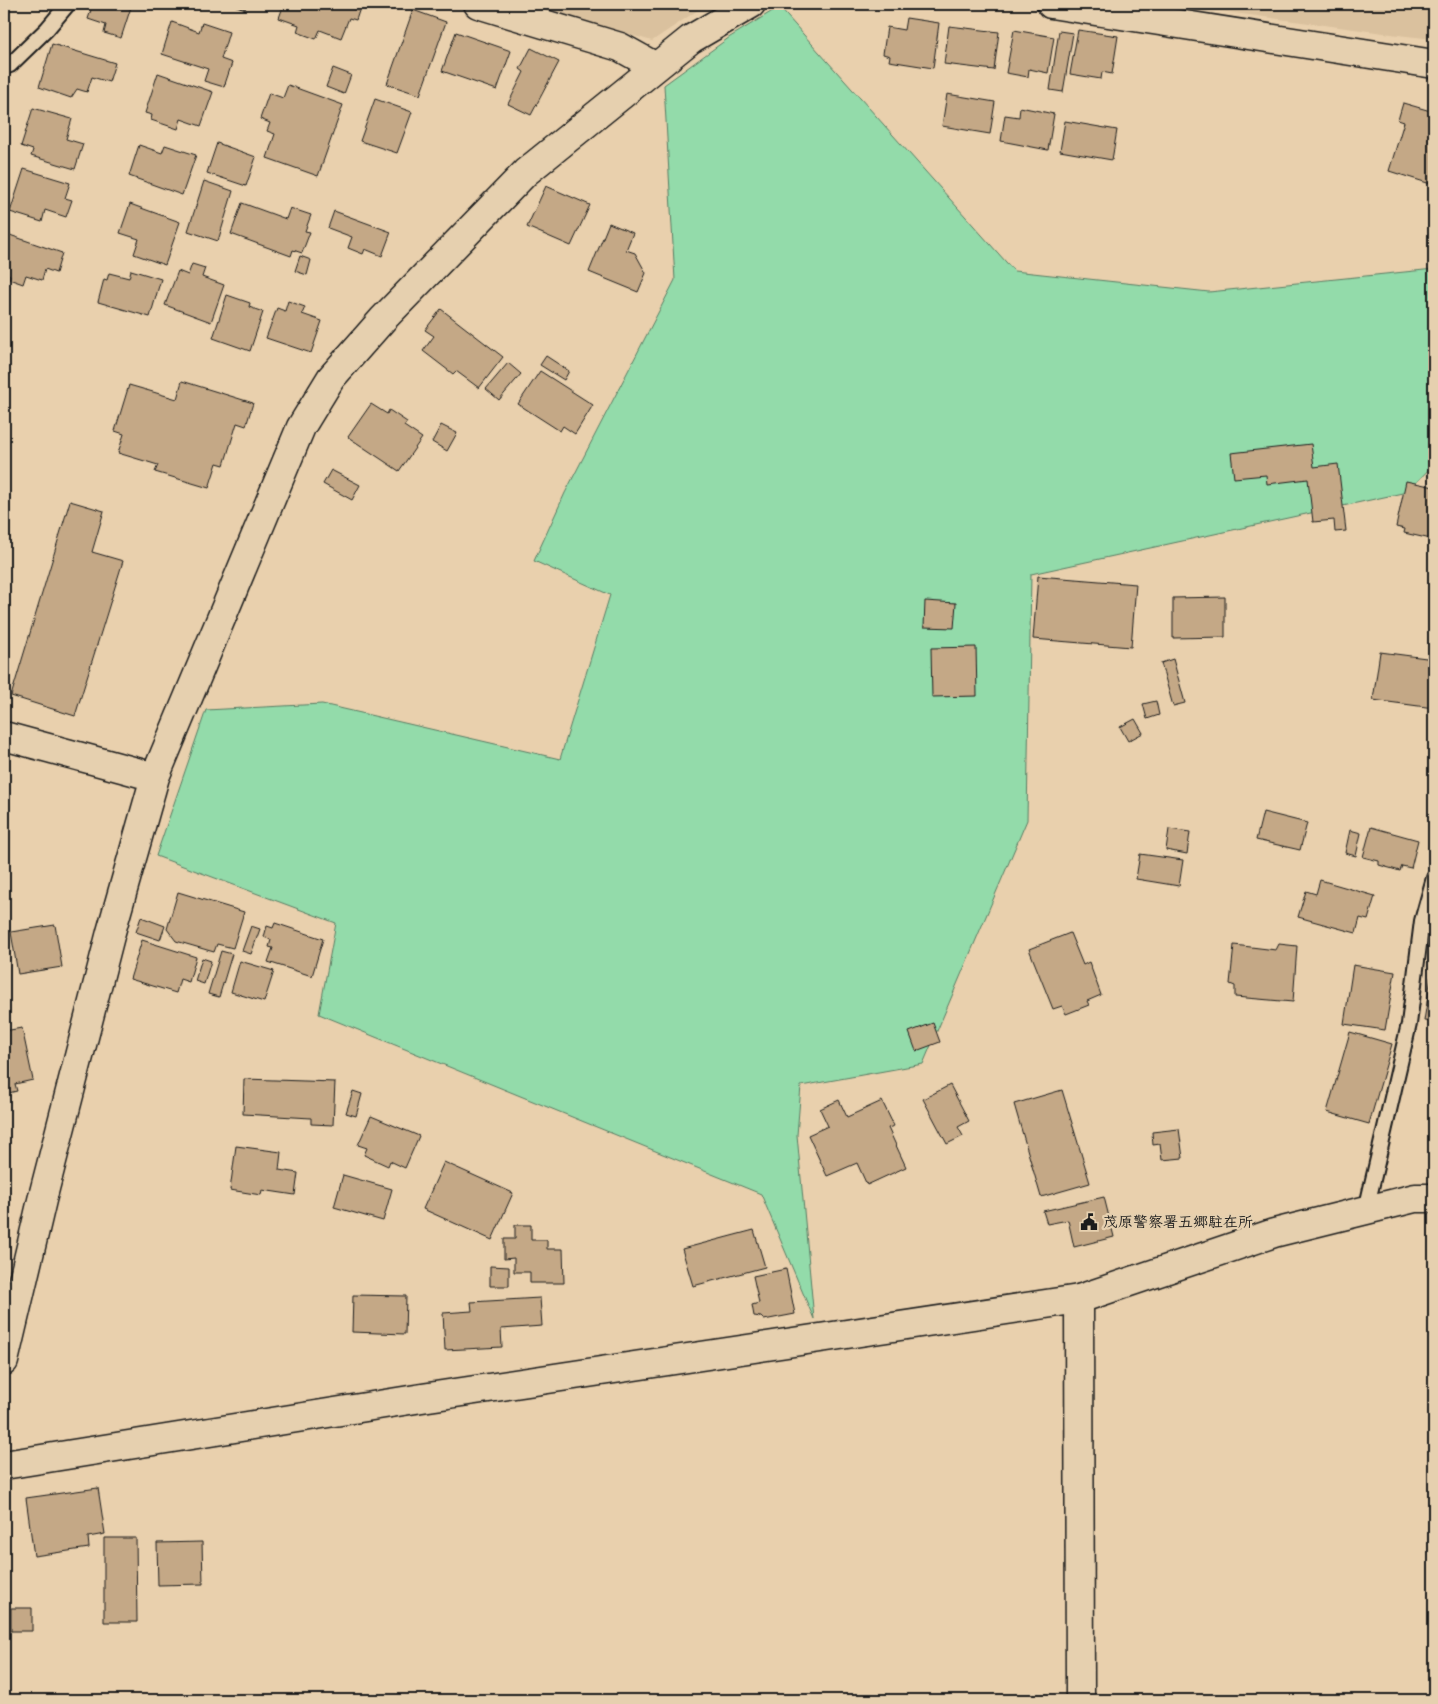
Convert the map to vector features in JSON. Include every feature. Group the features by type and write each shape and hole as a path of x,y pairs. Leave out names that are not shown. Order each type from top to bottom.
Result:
{"street":[{"path":"478,4 620,47 656,67"},
{"path":"4,1361 42,1200 106,950 156,777 302,427 331,378 383,319 526,172 691,39 751,4"},
{"path":"1051,4 1434,64"},
{"path":"4,736 156,777"},
{"path":"4,1465 432,1397 1079,1299 1274,1233 1415,1198 1434,1198"},
{"path":"1079,1299 1080,1700"}],"lane":[{"path":"4,67 10,65 68,4"},
{"path":"1366,1210 1409,1024 1422,921 1434,878"}],"shaded area":[{"path":"525,4 707,4 652,41"},
{"path":"1167,4 1434,4 1434,39 1406,36"}],"green space":[{"path":"779,7 1014,271 1209,292 1434,269 1434,464 1407,492 1031,574 1027,820 923,1064 801,1086 797,1135 814,1319 761,1194 319,1014 336,923 156,856 206,710 322,704 560,759 610,595 534,561 565,493 675,280 664,85 730,37"}],"building":[{"path":"93,4 132,4 121,38 104,33 106,25 88,19"},
{"path":"231,4 247,4 245,9"},
{"path":"284,4 353,4 351,8 359,11 356,20 349,18 341,38 320,30 316,39 297,32 299,25 279,18"},
{"path":"413,10 446,22 420,95 387,84"},
{"path":"906,18 939,23 933,68 889,61 890,56 883,54 887,27 904,30"},
{"path":"172,22 199,32 202,23 229,32 221,59 232,63 224,87 204,81 208,69 162,54"},
{"path":"949,26 999,32 994,70 944,64"},
{"path":"1014,30 1054,37 1048,73 1029,69 1028,77 1006,73"},
{"path":"1078,30 1118,36 1112,74 1102,72 1101,79 1070,74"},
{"path":"1059,31 1073,33 1063,92 1050,90"},
{"path":"456,32 511,51 497,90 442,71"},
{"path":"52,44 115,63 109,82 92,77 87,92 77,89 71,98 39,87"},
{"path":"531,48 559,62 531,115 508,104 524,72 520,69"},
{"path":"333,68 351,75 344,94 326,87"},
{"path":"158,73 213,92 201,126 181,119 178,129 151,120 152,115 145,113"},
{"path":"288,85 343,105 318,176 267,158 275,134 267,131 270,123 260,119 269,93 283,98"},
{"path":"947,94 995,102 990,134 942,126"},
{"path":"375,99 412,112 397,153 360,141"},
{"path":"1403,103 1434,112 1434,185 1389,171 1404,122 1398,120"},
{"path":"1020,107 1054,114 1048,150 1001,141 1005,115 1019,117"},
{"path":"33,108 72,119 66,139 83,144 75,169 31,156 33,150 21,146"},
{"path":"1065,121 1117,130 1112,160 1060,151"},
{"path":"217,143 256,157 246,186 207,173"},
{"path":"139,145 162,153 165,145 196,155 182,195 129,176"},
{"path":"24,169 70,183 65,198 72,200 66,217 45,210 42,222 10,212"},
{"path":"204,181 233,191 218,241 188,231"},
{"path":"546,186 590,205 571,246 527,227"},
{"path":"242,203 286,219 290,208 311,215 305,231 310,232 302,253 293,250 291,256 231,234"},
{"path":"130,204 180,222 165,265 134,254 139,239 120,233"},
{"path":"334,211 391,232 382,256 365,249 363,254 348,248 352,237 328,228"},
{"path":"609,223 633,233 626,250 635,253 646,273 638,292 589,272"},
{"path":"4,233 62,253 56,273 45,269 42,280 26,275 23,284 9,279 10,275 4,273"},
{"path":"300,256 311,260 307,275 295,271"},
{"path":"192,264 205,268 202,277 224,285 211,322 165,305 178,271 188,275"},
{"path":"131,270 161,279 150,317 98,302 104,279 107,280 109,273 129,278"},
{"path":"227,295 250,303 249,307 263,312 250,351 213,338"},
{"path":"288,301 305,307 302,314 322,321 311,353 266,338 277,308 285,311"},
{"path":"441,309 503,357 479,388 456,371 453,374 423,351 434,336 425,330"},
{"path":"546,356 569,371 564,380 540,365"},
{"path":"508,363 521,374 499,400 486,389"},
{"path":"540,371 593,405 575,434 563,426 560,431 518,404"},
{"path":"182,381 253,403 246,426 237,423 224,465 217,463 209,488 155,472 158,465 118,453 124,434 115,431 129,385 177,399"},
{"path":"371,404 387,414 389,410 407,422 404,426 422,438 399,471 348,437"},
{"path":"441,425 457,433 447,451 432,442"},
{"path":"1311,444 1314,467 1338,464 1346,531 1335,532 1334,520 1313,522 1308,479 1267,484 1266,475 1234,478 1231,453"},
{"path":"331,470 360,485 352,500 323,484"},
{"path":"1406,481 1434,487 1434,527 1431,539 1404,533 1405,529 1396,527"},
{"path":"70,501 104,511 92,552 123,561 75,716 11,696"},
{"path":"1038,576 1136,584 1131,647 1033,639"},
{"path":"1225,597 1225,637 1173,638 1173,598"},
{"path":"925,601 956,603 954,628 924,627"},
{"path":"976,647 977,696 932,697 931,648"},
{"path":"1380,652 1434,659 1434,708 1373,700"},
{"path":"1173,659 1185,703 1173,706 1161,663"},
{"path":"1156,701 1159,715 1147,719 1143,704"},
{"path":"1135,719 1143,733 1128,741 1120,727"},
{"path":"1263,812 1307,823 1300,850 1256,840"},
{"path":"1371,827 1418,840 1411,868 1402,866 1400,871 1379,865 1379,861 1363,857"},
{"path":"1169,829 1190,832 1187,854 1166,850"},
{"path":"1350,830 1361,833 1356,856 1345,853"},
{"path":"1140,854 1183,860 1179,886 1136,879"},
{"path":"1320,880 1375,896 1368,920 1360,918 1356,933 1298,917 1306,891 1316,894"},
{"path":"178,892 244,912 233,948 217,944 214,952 176,941 167,929"},
{"path":"141,917 165,926 160,940 136,932"},
{"path":"275,923 323,939 312,976 268,962 273,948 269,947 271,940 264,937 267,926 273,928"},
{"path":"55,925 62,967 18,974 11,932"},
{"path":"251,926 260,929 251,954 242,951"},
{"path":"1070,933 1083,965 1089,962 1101,995 1087,1001 1089,1005 1066,1014 1062,1006 1053,1009 1029,949"},
{"path":"142,940 196,957 189,982 180,979 176,993 130,979"},
{"path":"1279,944 1297,946 1293,1002 1235,997 1235,986 1230,984 1234,945 1276,950"},
{"path":"221,951 232,954 219,997 208,994"},
{"path":"202,958 211,961 204,984 195,981"},
{"path":"240,961 274,971 264,1002 231,992"},
{"path":"1353,965 1395,972 1385,1030 1344,1024"},
{"path":"1431,977 1434,978 1434,1022 1424,1021"},
{"path":"933,1023 940,1042 916,1051 909,1032"},
{"path":"22,1028 33,1080 15,1084 17,1091 4,1094 4,1031"},
{"path":"1350,1032 1392,1044 1369,1124 1327,1112"},
{"path":"244,1079 335,1082 333,1125 311,1124 311,1118 243,1114"},
{"path":"950,1085 969,1121 958,1127 963,1136 947,1144 923,1099"},
{"path":"1062,1090 1090,1183 1041,1197 1014,1104"},
{"path":"353,1091 362,1094 356,1116 346,1113"},
{"path":"839,1100 847,1117 882,1101 894,1126 888,1128 906,1167 867,1185 857,1163 827,1176 808,1135 828,1126 820,1109"},
{"path":"371,1116 419,1136 405,1168 390,1161 388,1166 364,1155 367,1148 358,1145"},
{"path":"1179,1129 1183,1158 1162,1160 1160,1144 1153,1145 1152,1132"},
{"path":"236,1146 281,1152 279,1170 298,1173 295,1195 262,1190 261,1195 230,1190"},
{"path":"444,1162 513,1193 492,1240 423,1209"},
{"path":"343,1175 392,1189 383,1221 334,1207"},
{"name":"茂原警察署五郷駐在所","path":"1104,1197 1114,1237 1074,1247 1068,1220 1047,1224 1043,1211"},
{"path":"515,1225 531,1225 531,1240 547,1240 547,1249 563,1249 564,1283 530,1283 530,1272 514,1272 514,1258 504,1259 504,1239 515,1239"},
{"path":"754,1230 765,1267 693,1286 682,1249"},
{"path":"490,1266 509,1267 509,1286 490,1286"},
{"path":"786,1269 795,1314 764,1320 761,1317 754,1316 752,1305 759,1303 753,1276"},
{"path":"353,1295 406,1296 405,1334 352,1332"},
{"path":"540,1298 542,1326 501,1329 502,1347 445,1350 443,1313 472,1311 471,1302"},
{"path":"98,1488 105,1534 88,1537 89,1548 34,1556 26,1498"},
{"path":"104,1538 136,1538 137,1622 104,1622"},
{"path":"202,1542 203,1584 158,1585 157,1543"},
{"path":"11,1608 32,1608 32,1631 11,1631"}],"place":[{"name":"茂原警察署五郷駐在所","path":"1089,1222"}]}
